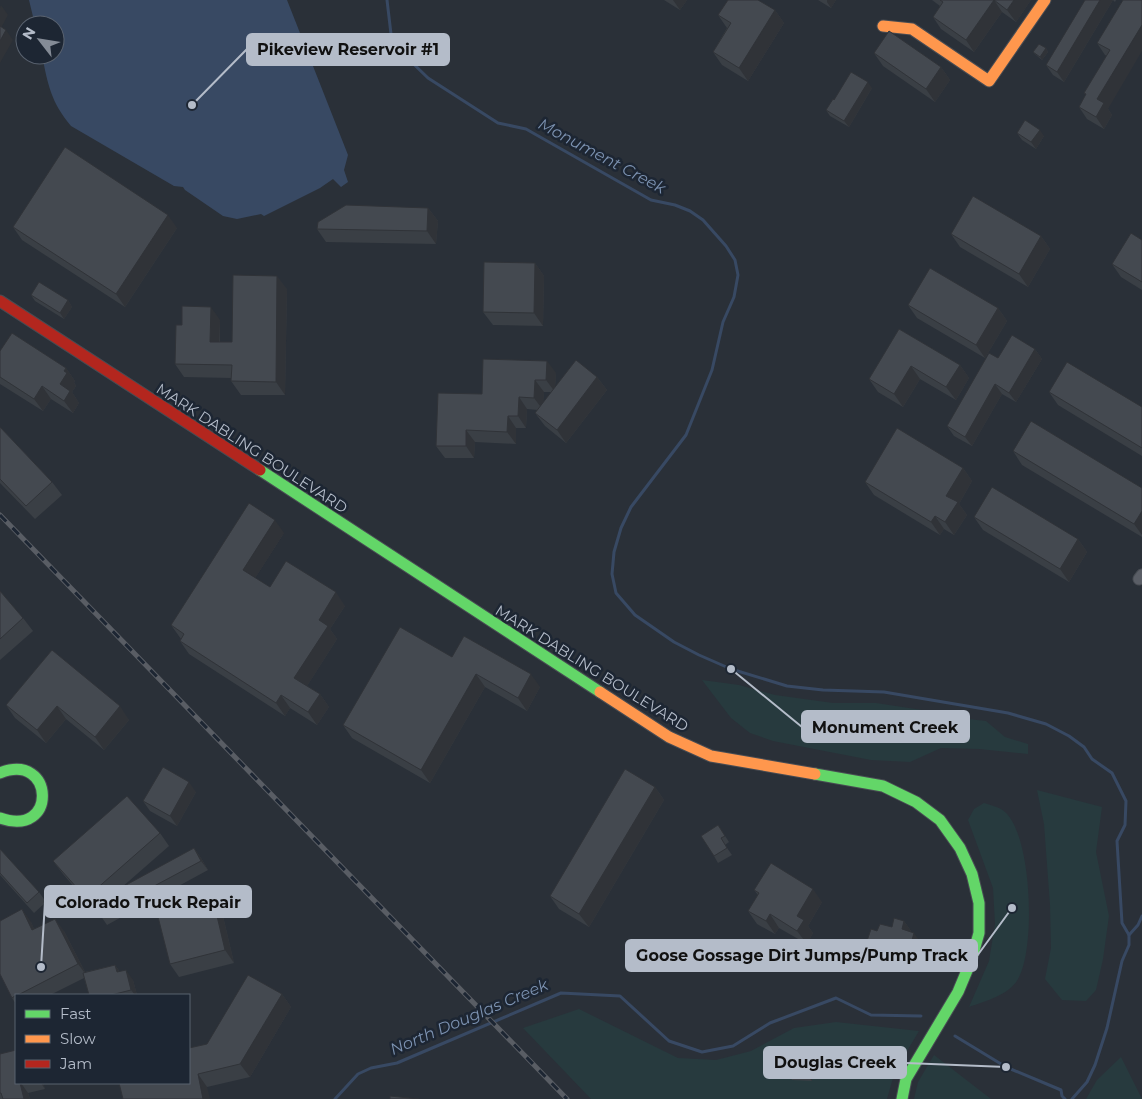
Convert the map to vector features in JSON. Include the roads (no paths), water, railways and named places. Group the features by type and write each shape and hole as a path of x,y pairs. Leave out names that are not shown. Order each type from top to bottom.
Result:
{"street":[{"path":"883,26 912,29 989,82 1045,0"},
{"name":"MARK DABLING BOULEVARD","path":"0,301 669,738 711,756 883,786 916,802 940,820 960,848 972,874 979,903 979,933 972,961 958,992 906,1079 902,1099"},
{"path":"0,773 6,769 17,768 27,770 38,779 43,795 38,812 29,820 19,823 9,822 0,818"}],"water":[{"path":"29,0 287,0 348,155 344,170 348,182 341,187 333,179 320,188 264,216 261,214 237,219 223,216 183,187 174,186 71,126 51,93 44,65 65,65 65,15 33,15"}],"waterway":[{"name":"Monument Creek","path":"387,0 391,34 395,46 428,78 498,123 526,129 651,200 675,205 690,211 703,220 726,246 735,260 738,275 734,297 723,322 712,370 686,435 631,507 621,528 614,552 612,574 616,593 635,615 674,642 699,655 731,669 787,686 823,690 884,692 1008,713 1046,724 1069,736 1084,747 1092,759 1112,773 1126,801 1125,825 1117,841 1122,923 1129,935 1129,945 1122,961 1107,1028 1095,1065 1087,1082 1072,1099"},
{"path":"1129,935 1138,925 1142,916"},
{"name":"North Douglas Creek","path":"335,1099 358,1074 371,1068 397,1063 561,993 620,996 669,1041 702,1052 733,1046 770,1023 836,998 871,1015 921,1016"},
{"path":"955,1036 1006,1067 1061,1090 1062,1096 1065,1099"}],"railway":[{"path":"0,515 567,1099"}],"place":[{"name":"Pikeview Reservoir #1","path":"192,105"},
{"name":"Monument Creek","path":"731,669"},
{"name":"Goose Gossage Dirt Jumps/Pump Track","path":"1012,908"},
{"name":"Colorado Truck Repair","path":"41,967"},
{"name":"Douglas Creek","path":"1006,1067"}]}
